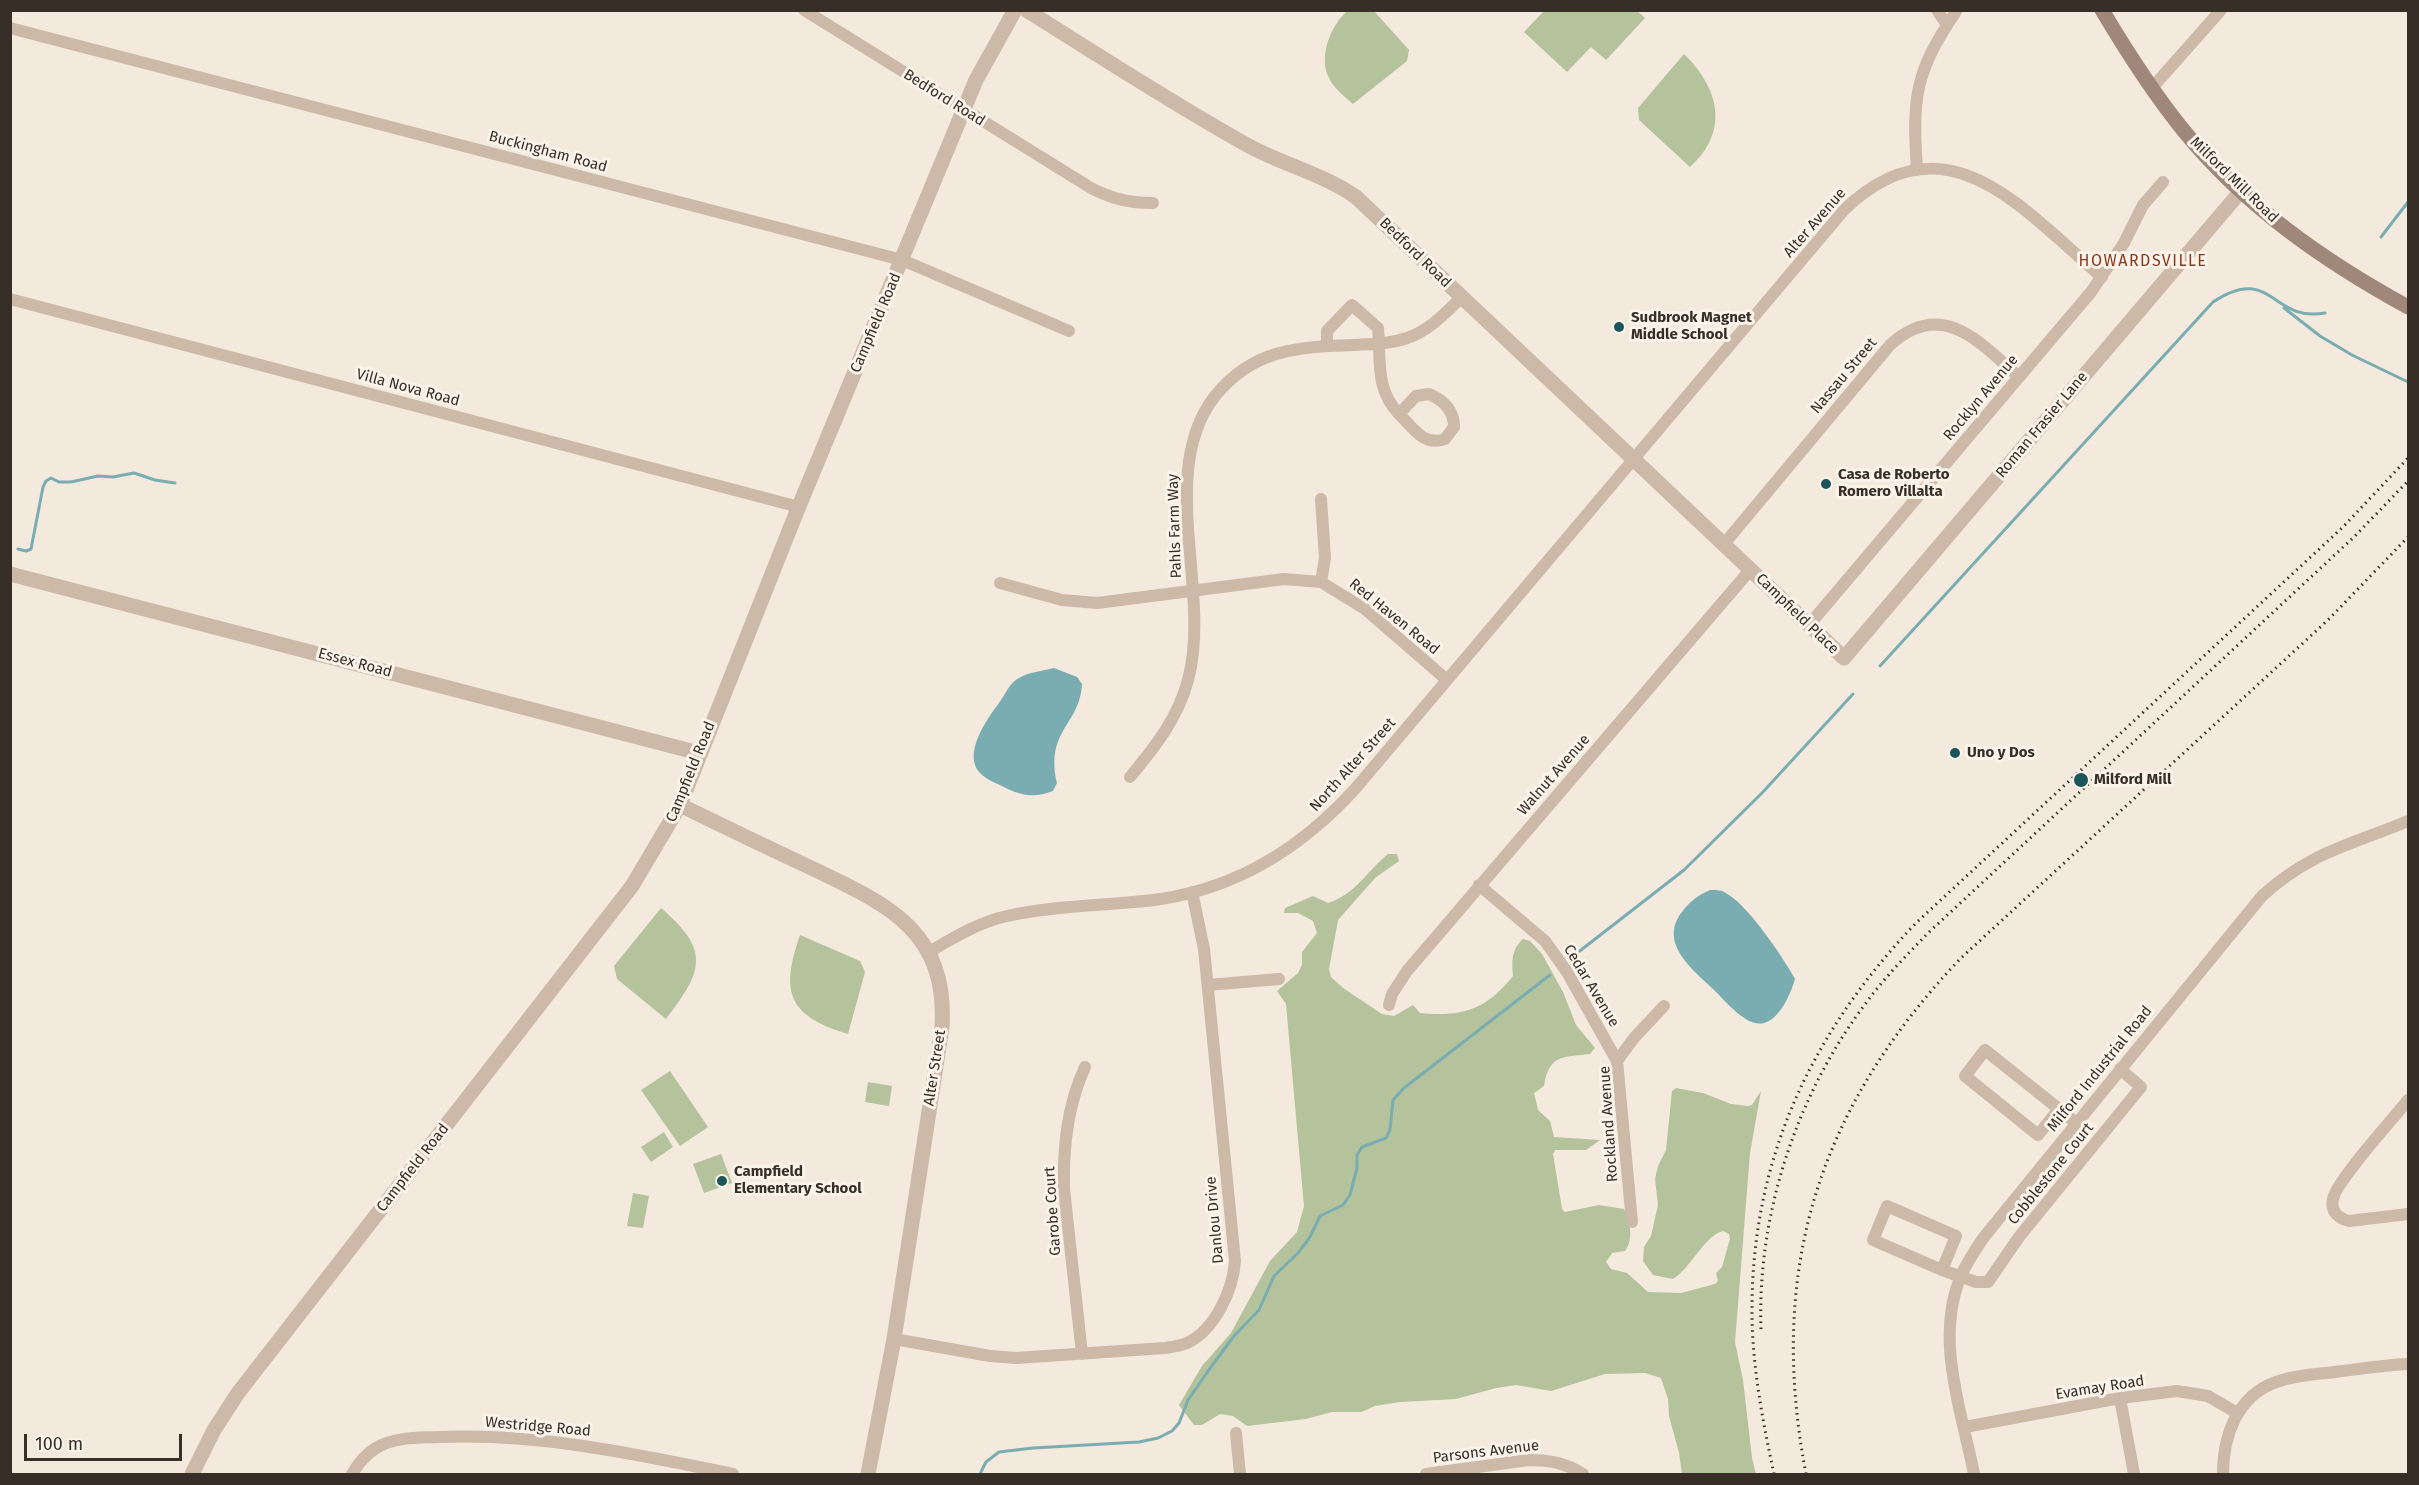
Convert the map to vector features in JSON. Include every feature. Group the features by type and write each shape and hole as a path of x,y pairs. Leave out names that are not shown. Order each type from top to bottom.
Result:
{"main road":[{"name":"Milford Mill Road","path":"2102,10 2152,88 2186,133 2241,190 2307,245 2367,284 2409,307"}],"street":[{"name":"Bedford Road","path":"804,10 963,111 1106,196 1133,203 1153,203"},
{"name":"Campfield Road","path":"192,1474 214,1430 238,1393 632,886 680,805 799,507 963,111 985,62 1016,10"},
{"name":"Bedford Road","path":"1026,10 1200,118 1253,148 1339,185 1356,197 1751,569"},
{"path":"1937,10 1947,26"},
{"path":"1917,170 1914,114 1917,92 1929,54 1957,10"},
{"path":"2152,88 2221,10"},
{"name":"Buckingham Road","path":"10,28 902,260 1069,331"},
{"name":"Alter Avenue","path":"1634,461 1844,210 1873,187 1890,178 1917,170 1936,169 1956,171 1975,177 1993,186 2102,277"},
{"name":"Rocklyn Avenue","path":"1809,625 2102,277 2124,243 2143,205 2163,182"},
{"name":"Roman Frasier Lane","path":"1844,658 2241,190"},
{"name":"Pahls Farm Way","path":"1130,777 1165,733 1188,680 1193,638 1187,470 1192,440 1203,413 1226,383 1255,361 1290,350 1379,344 1409,338 1425,330 1461,298"},
{"name":"Villa Nova Road","path":"10,299 799,507"},
{"path":"1327,346 1327,331 1352,305 1378,328 1381,380 1388,403 1399,414 1424,439 1431,442 1445,439 1454,427 1451,412 1444,403 1429,394 1416,396 1399,414"},
{"name":"Nassau Street","path":"1724,544 1890,345 1908,331 1929,325 1956,328 1980,343 2019,377"},
{"name":"North Alter Street","path":"928,952 960,934 1007,916 1162,899 1191,892 1245,874 1286,851 1315,830 1355,789 1634,461"},
{"path":"1321,499 1324,558 1321,582"},
{"name":"Campfield Place","path":"1751,569 1844,658"},
{"name":"Walnut Avenue","path":"1389,1005 1392,994 1407,971 1751,569"},
{"name":"Essex Road","path":"10,574 699,753"},
{"name":"Red Haven Road","path":"1000,583 1081,603 1192,592 1284,579 1321,582 1365,609 1447,680"},
{"name":"Alter Street","path":"680,805 885,905 908,926 928,952 941,989 942,1027 894,1339 868,1474"},
{"name":"Milford Industrial Road","path":"1974,1474 1954,1377 1950,1333 1960,1278 1983,1237 2250,909 2278,880 2315,857 2409,821"},
{"name":"Cedar Avenue","path":"1479,885 1532,928 1550,948 1567,972 1617,1060"},
{"name":"Danlou Drive","path":"894,1339 990,1356 1036,1358 1165,1348 1187,1343 1206,1328 1224,1302 1231,1289 1235,1262 1204,949 1191,892"},
{"path":"1208,985 1278,979"},
{"name":"Rockland Avenue","path":"1632,1222 1617,1060 1664,1006"},
{"path":"2059,1109 2038,1135 1965,1076 1985,1050 2059,1109 2076,1123"},
{"name":"Garobe Court","path":"1082,1354 1064,1190 1064,1162 1071,1105 1085,1067"},
{"name":"Cobblestone Court","path":"1960,1278 1983,1284 1991,1279 2019,1237 2141,1087 2120,1069"},
{"path":"2409,1100 2340,1184 2332,1201 2333,1211 2341,1219 2349,1221 2409,1214"},
{"path":"1942,1270 1956,1236 1887,1206 1873,1239 1942,1270 1960,1278"},
{"path":"2223,1474 2225,1444 2237,1413 2262,1388 2294,1377 2409,1364"},
{"name":"Evamay Road","path":"1965,1427 2120,1398 2177,1391 2195,1392 2208,1396 2237,1413"},
{"path":"2120,1398 2134,1474"},
{"path":"1236,1433 1240,1474"},
{"name":"Westridge Road","path":"352,1474 368,1454 387,1442 409,1438 460,1436 579,1444 733,1474"},
{"name":"Parsons Avenue","path":"1426,1474 1461,1472 1529,1460 1544,1460 1570,1466 1583,1474"}],"green space":[{"path":"1347,11 1374,11 1409,50 1407,61 1353,104 1339,92 1330,80 1325,59 1332,32"},
{"path":"1544,11 1637,11 1645,18 1606,60 1591,47 1567,72 1524,32"},
{"path":"1684,54 1705,81 1712,95 1715,110 1715,124 1711,139 1703,153 1690,167 1639,120 1638,108"},
{"path":"1388,854 1397,854 1399,861 1375,878 1338,920 1329,969 1331,977 1343,988 1382,1014 1394,1016 1413,1005 1420,1013 1461,1012 1483,1004 1503,988 1513,976 1516,947 1523,939 1530,941 1542,954 1563,992 1576,1025 1595,1048 1590,1054 1564,1057 1553,1063 1549,1068 1544,1086 1534,1093 1538,1110 1550,1121 1554,1137 1600,1140 1586,1150 1555,1150 1553,1154 1562,1209 1565,1212 1599,1205 1624,1209 1629,1224 1628,1246 1625,1251 1612,1253 1606,1262 1611,1269 1627,1273 1648,1292 1681,1293 1715,1284 1718,1281 1716,1273 1722,1267 1730,1239 1729,1234 1723,1231 1710,1239 1673,1279 1653,1275 1643,1261 1644,1247 1651,1236 1658,1205 1655,1179 1658,1166 1666,1150 1672,1091 1676,1088 1703,1093 1731,1104 1748,1106 1752,1105 1761,1091 1750,1153 1735,1342 1743,1380 1756,1474 1682,1474 1669,1416 1668,1399 1661,1378 1645,1373 1605,1374 1551,1391 1516,1385 1456,1399 1400,1402 1375,1406 1361,1412 1332,1412 1306,1419 1247,1426 1233,1416 1220,1414 1202,1425 1194,1425 1179,1405 1202,1366 1231,1333 1270,1261 1297,1232 1304,1206 1286,1004 1277,991 1298,973 1302,965 1302,952 1317,933 1313,921 1298,913 1284,913 1285,908 1313,896 1328,903 1338,899 1354,888"},
{"path":"661,908 688,936 696,961 688,987 666,1019 617,979 614,966"},
{"path":"800,935 860,961 865,972 848,1034 812,1019 801,1010 794,999 791,972"},
{"path":"670,1071 708,1127 680,1146 641,1090"},
{"path":"868,1082 892,1086 889,1106 865,1102"},
{"path":"664,1132 673,1147 651,1162 641,1147"},
{"path":"721,1154 732,1183 704,1193 693,1164"},
{"path":"633,1193 649,1196 643,1228 627,1226"}],"water":[{"path":"1054,668 1077,677 1082,684 1080,698 1059,739 1055,765 1057,783 1053,791 1040,795 1022,794 980,773 975,765 975,747 983,727 1013,682 1027,674"},
{"path":"1710,890 1724,892 1743,907 1773,944 1795,979 1784,1005 1770,1021 1757,1023 1736,1012 1688,965 1677,947 1674,927 1679,916 1693,900"}],"waterway":[{"path":"2381,237 2408,202"},
{"path":"1880,666 2213,302 2233,292 2248,289 2260,291 2293,310 2307,314 2325,313"},
{"path":"2284,308 2320,336 2352,355 2408,382"},
{"path":"18,549 26,551 31,549 43,487 51,478 59,482 71,482 98,476 113,477 134,473 155,480 175,483"},
{"path":"1572,957 1684,870 1762,793 1853,694"},
{"path":"980,1474 986,1462 999,1452 1139,1442 1158,1438 1172,1431 1179,1423 1188,1400 1211,1367 1234,1336 1259,1310 1274,1276 1298,1253 1310,1237 1320,1216 1343,1205 1350,1195 1357,1168 1357,1155 1362,1147 1386,1138 1390,1130 1393,1100 1404,1088 1550,975"}],"railway":[{"path":"1774,1474 1759,1396 1752,1318 1754,1261 1762,1206 1775,1154 1794,1104 1817,1056 1845,1010 1878,965 1916,923 2343,527 2408,458"},
{"path":"1761,1329 1766,1242 1774,1199 1786,1157 1801,1116 1820,1076 1842,1038 1873,994 1927,934 2354,537 2408,481"},
{"path":"1806,1474 1796,1399 1794,1328 1800,1261 1815,1196 1839,1133 1871,1073 1912,1015 1961,958 2328,620 2408,537"}],"place":[{"name":"Sudbrook Magnet Middle School","path":"1619,327"},
{"name":"Casa de Roberto Romero Villalta","path":"1826,484"},
{"name":"Uno y Dos","path":"1955,753"},
{"name":"Milford Mill","path":"2081,780"},
{"name":"Campfield Elementary School","path":"722,1181"}],"district":[{"name":"HOWARDSVILLE","path":"2143,262"}]}
